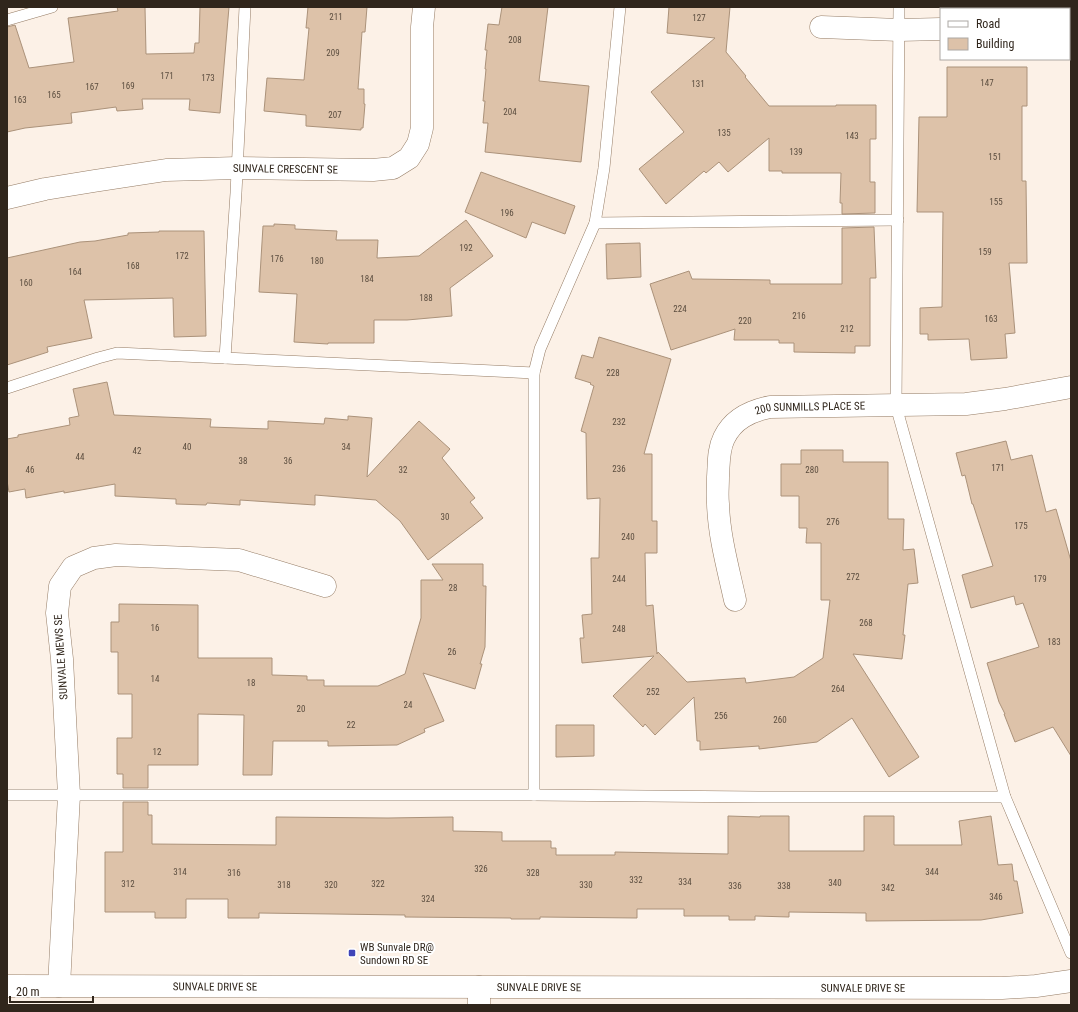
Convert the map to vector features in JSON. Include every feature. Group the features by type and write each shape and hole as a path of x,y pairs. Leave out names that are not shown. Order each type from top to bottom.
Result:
{"street":[{"name":"SUNVALE CRESCENT SE","path":"7,198 94,180 166,170 237,168 373,170 393,168 409,158 418,144 422,128 422,27 424,7"},
{"path":"821,27 899,30 940,29"},
{"name":"200 SUNMILLS PLACE SE","path":"735,600 724,549 718,504 719,454 724,437 734,424 746,414 770,407 966,404 1005,399 1071,386"},
{"name":"SUNVALE MEWS SE","path":"59,986 69,795 62,659 57,612 60,586 73,567 94,558 116,555 239,560 325,586"},
{"name":"SUNVALE DRIVE SE","path":"7,986 479,996 1002,988 1036,986 1071,981"}],"lane":[{"path":"7,20 52,7"},
{"path":"225,358 246,7"},
{"path":"534,795 534,373 540,349 595,223 604,168 620,7"},
{"path":"899,7 896,406 1005,797 1071,953"},
{"path":"595,223 898,220"},
{"path":"7,388 117,353 534,373"},
{"path":"7,795 1005,797"}],"building":[{"path":"117,7 145,7 146,54 194,53 195,43 199,43 200,7 229,7 220,113 189,110 190,99 142,99 143,109 117,111 116,107 71,113 72,123 25,128 7,132 7,27 15,25 29,68 74,62 68,18 118,11"},
{"path":"308,7 367,7 365,32 362,32 358,89 364,89 365,104 363,128 361,128 361,130 306,126 306,115 264,111 267,78 304,80 309,28 306,28"},
{"path":"502,7 548,7 539,81 589,86 581,162 485,152 488,123 483,123 485,101 483,101 487,50 485,50 488,24 499,25"},
{"path":"669,7 730,7 726,52 769,106 876,105 876,139 870,139 870,182 875,182 875,213 842,214 842,203 840,203 841,173 782,173 782,171 769,171 769,138 728,172 719,162 706,173 704,171 666,204 639,169 684,132 651,92 715,38 667,33"},
{"path":"947,67 1027,67 1027,106 1022,106 1022,181 1026,181 1027,263 1009,263 1015,333 1005,334 1007,358 971,360 969,339 928,340 928,334 920,334 920,308 942,307 943,212 917,212 919,117 947,117"},
{"path":"481,172 575,206 565,234 532,222 526,238 465,212"},
{"path":"466,220 493,256 450,288 452,316 407,320 374,320 374,343 328,344 294,342 297,294 259,292 263,226 274,226 274,224 295,225 295,229 337,231 336,240 378,240 377,258 419,256"},
{"path":"874,227 876,278 870,278 870,346 855,346 855,353 794,352 794,343 779,343 779,340 734,340 735,329 671,350 650,284 689,271 692,279 770,280 770,284 842,284 842,228"},
{"path":"204,231 206,336 174,337 173,298 84,300 92,338 47,347 48,352 7,365 7,258 80,242 128,235 128,233"},
{"path":"640,243 641,277 607,279 606,244"},
{"path":"599,337 671,359 644,454 652,454 652,521 657,521 657,553 645,553 646,606 653,605 657,654 658,652 687,682 745,678 746,683 794,677 823,658 830,600 821,600 821,543 806,543 807,528 799,528 799,496 781,496 781,464 801,464 801,450 843,450 843,462 888,462 888,519 904,519 903,550 914,549 918,583 908,584 902,659 853,654 919,757 889,777 852,718 817,742 759,749 759,746 700,750 700,741 697,741 694,697 655,735 645,724 643,727 613,696 654,656 582,663 580,638 584,638 582,615 592,614 591,558 599,558 600,498 587,499 586,433 581,431 594,386 590,384 591,383 575,378 582,355 593,358"},
{"path":"107,382 114,415 211,419 210,427 268,429 268,421 324,424 325,418 348,420 348,416 372,418 367,477 419,421 450,449 442,458 475,498 470,502 483,518 428,560 400,521 376,500 315,495 315,505 240,500 240,505 207,503 206,505 176,504 176,499 115,496 115,484 26,498 25,489 9,492 7,481 7,439 18,437 18,435 70,425 69,418 79,416 73,389"},
{"path":"1006,441 1011,460 1032,455 1046,512 1056,509 1071,561 1071,756 1053,727 1015,742 999,702 987,663 1039,647 1023,603 1016,605 1014,596 971,608 962,575 993,566 972,504 965,475 962,476 956,453"},
{"path":"432,564 483,564 483,586 486,586 485,647 475,689 423,673 444,721 424,729 425,732 397,745 328,746 328,741 273,741 272,775 243,775 244,715 198,714 198,765 148,765 148,788 123,788 123,774 117,774 117,738 132,738 132,694 118,694 118,652 111,652 111,622 119,622 119,604 198,605 198,658 272,658 272,675 307,676 307,680 324,680 324,686 378,686 405,674 421,618 421,580 443,580"},
{"path":"556,725 594,725 594,756 556,757"},
{"path":"123,802 148,802 148,815 152,815 152,844 276,845 276,817 453,817 453,831 502,832 502,841 551,841 551,848 556,848 556,855 615,855 615,852 728,854 728,816 789,816 789,851 864,851 864,816 894,816 894,845 962,845 959,821 991,816 998,865 1012,864 1014,881 1017,881 1023,913 981,920 866,921 866,913 789,912 789,917 755,916 755,920 729,920 729,916 684,916 684,909 637,909 637,918 540,917 540,919 511,919 405,917 405,915 259,913 259,918 228,918 228,899 186,899 186,918 155,918 155,912 105,912 105,852 123,852"}],"place":[{"name":"WB Sunvale DR@ Sundown RD SE","path":"352,953"}]}
